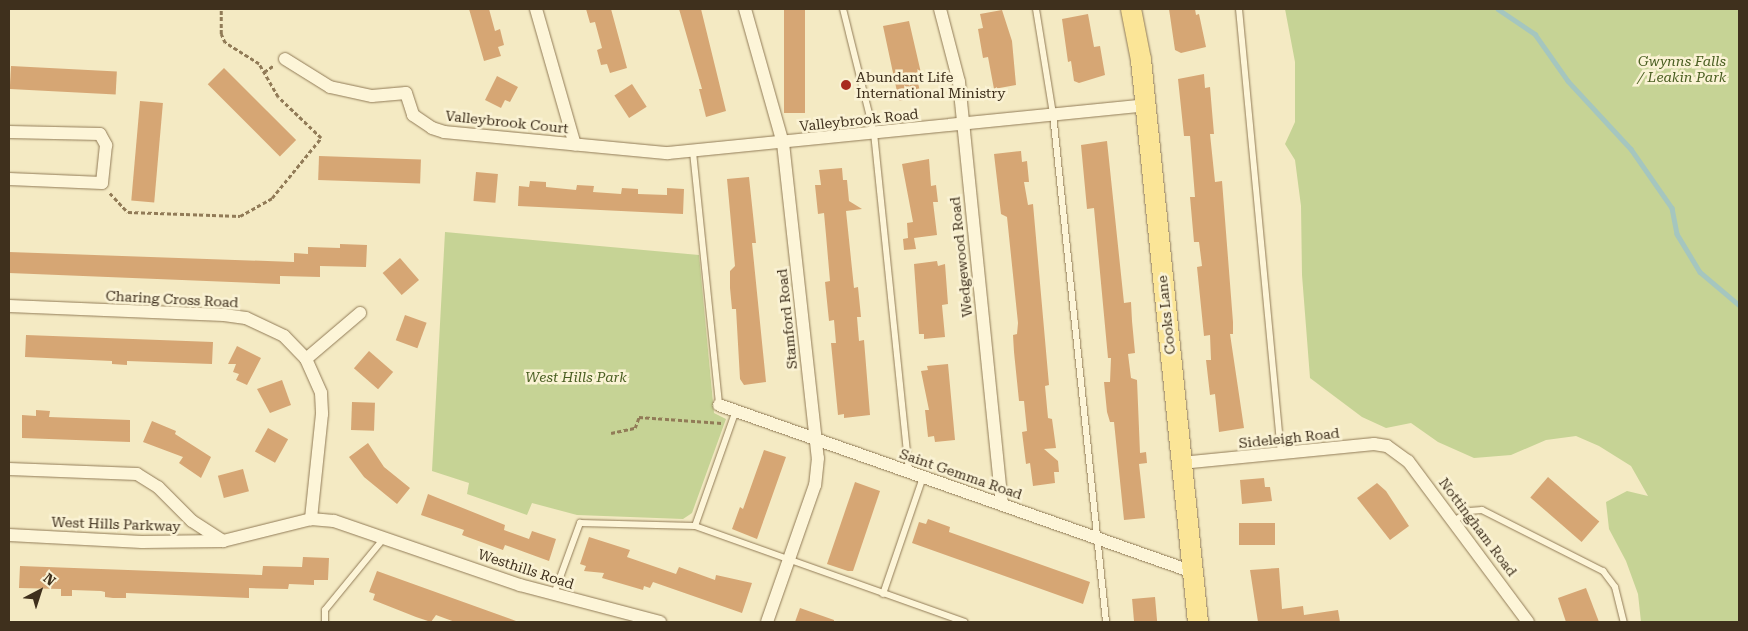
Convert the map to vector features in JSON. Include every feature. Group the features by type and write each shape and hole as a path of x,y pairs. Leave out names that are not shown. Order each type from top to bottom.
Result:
{"main road":[{"name":"Cooks Lane","path":"1131,9 1146,105 1198,622"}],"street":[{"path":"536,9 575,145"},
{"name":"Stamford Road","path":"745,9 783,143 818,463 815,485 767,622"},
{"name":"Wedgewood Road","path":"940,9 959,82 1002,504"},
{"name":"Valleybrook Court","path":"285,59 330,87 372,96 406,93 413,115 432,128 460,134 575,145"},
{"name":"Valleybrook Road","path":"575,145 693,152 1146,105"},
{"path":"9,132 100,134 106,145 102,183 9,179"},
{"name":"Charing Cross Road","path":"9,306 246,318 284,336 306,358 321,392 322,414 311,519"},
{"path":"306,358 360,313"},
{"name":"Saint Gemma Road","path":"719,405 1193,572"},
{"name":"Sideleigh Road","path":"1181,463 1374,444 1399,453"},
{"name":"Nottingham Road","path":"1399,453 1454,520 1528,622"},
{"name":"West Hills Parkway","path":"9,469 137,474 158,487 192,521 223,541"},
{"name":"West Hills Parkway","path":"9,534 142,542 223,541 311,519 357,526 385,537"},
{"name":"Westhills Road","path":"385,537 554,595 660,622"}],"lane":[{"path":"843,9 874,133 909,472"},
{"path":"1036,9 1053,114 1106,622"},
{"path":"1238,9 1281,454"},
{"path":"693,152 719,405"},
{"path":"695,526 736,410"},
{"path":"882,594 923,476"},
{"path":"1454,520 1469,511 1482,510 1603,571 1615,587 1624,622"},
{"path":"554,595 580,523 695,526 964,622"},
{"path":"325,622 325,610 385,537"}],"path":[{"path":"102,183 128,212 240,216 272,198 321,138 278,97 258,64 225,43 221,34 221,9"},
{"path":"611,432 635,428 639,417 731,424"}],"green space":[{"name":"Gwynns Falls / Leakin Park","path":"1285,9 1739,9 1739,622 1641,622 1638,594 1626,561 1609,529 1606,502 1627,491 1648,496 1631,466 1599,446 1576,436 1546,440 1511,455 1474,458 1438,442 1411,423 1386,428 1362,417 1310,378 1302,275 1301,206 1295,160 1285,144 1295,122 1295,62"},
{"name":"West Hills Park","path":"445,232 699,255 714,413 726,419 692,513 683,519 577,515 532,503 527,515 467,494 469,483 432,471"}],"building":[{"path":"469,9 489,9 495,31 500,29 504,45 498,47 501,56 484,61"},
{"path":"586,9 611,9 627,68 610,73 607,64 601,65 597,50 602,48 595,22 590,23"},
{"path":"679,9 701,9 726,111 706,117 699,89 702,89"},
{"path":"784,9 805,9 805,113 784,113"},
{"path":"1169,9 1195,9 1196,15 1199,14 1206,47 1181,53 1175,50"},
{"path":"1002,10 1012,41 1016,85 994,89 988,57 983,58 978,29 983,28 980,14"},
{"path":"1088,14 1094,47 1100,46 1105,75 1079,83 1074,81 1071,61 1068,62 1062,19"},
{"path":"909,21 921,73 916,74 921,96 899,101 883,26"},
{"path":"11,66 117,72 116,95 10,89"},
{"path":"224,68 296,140 280,156 208,84"},
{"path":"1204,74 1205,88 1210,87 1214,134 1210,134 1215,182 1222,181 1233,322 1233,334 1230,334 1244,428 1219,432 1215,394 1210,395 1206,360 1211,360 1210,335 1204,336 1197,267 1202,266 1199,242 1194,242 1190,197 1195,197 1190,136 1184,136 1178,79"},
{"path":"497,76 518,87 510,102 505,100 501,108 485,100"},
{"path":"632,84 647,107 629,118 614,95"},
{"path":"140,101 163,103 154,203 131,201"},
{"path":"1107,141 1124,303 1131,302 1135,353 1128,354 1131,378 1137,380 1140,453 1146,452 1147,463 1139,464 1145,518 1124,520 1114,422 1110,422 1107,412 1104,382 1110,382 1111,358 1108,358 1094,208 1087,209 1081,145"},
{"path":"1021,151 1022,162 1027,161 1029,182 1024,182 1028,205 1033,204 1049,385 1045,386 1048,418 1052,419 1056,448 1044,449 1058,461 1059,472 1054,472 1055,483 1033,486 1030,463 1026,464 1022,432 1027,431 1024,401 1019,401 1014,352 1013,335 1017,334 1018,323 1007,217 1001,214 994,154"},
{"path":"319,156 421,160 420,184 318,180"},
{"path":"929,159 931,186 936,185 938,202 933,202 937,235 914,238 916,249 904,250 903,239 908,238 907,223 913,222 902,164"},
{"path":"842,168 843,180 847,180 849,201 862,209 846,211 854,288 858,287 861,317 857,317 859,341 864,340 870,415 844,418 844,414 838,415 831,343 836,343 834,320 829,321 825,282 830,281 824,213 818,214 815,185 821,185 819,170"},
{"path":"476,172 498,174 495,203 473,201"},
{"path":"749,177 756,243 752,243 766,382 744,385 740,379 736,309 732,309 730,288 730,271 735,266 727,179"},
{"path":"530,181 546,182 546,187 576,190 577,185 594,186 593,192 621,194 622,188 638,189 638,194 667,195 667,188 684,189 683,214 518,206 519,186 529,187"},
{"path":"340,244 367,245 366,267 320,266 320,277 280,276 280,284 9,273 9,252 294,262 294,253 308,254 308,247 340,248"},
{"path":"400,258 419,280 402,295 383,273"},
{"path":"937,261 938,266 945,264 948,304 942,305 945,337 924,339 924,334 919,334 914,264"},
{"path":"405,315 427,323 417,348 396,340"},
{"path":"26,335 213,342 212,364 127,361 127,365 112,364 112,361 25,357"},
{"path":"237,346 261,358 247,385 236,380 239,374 233,372 236,364 228,364"},
{"path":"369,351 393,372 378,389 354,368"},
{"path":"948,364 955,440 935,442 934,436 928,437 925,410 929,410 921,371 928,370 927,366"},
{"path":"282,380 291,405 270,413 257,389"},
{"path":"352,402 375,403 374,431 351,430"},
{"path":"36,410 50,411 49,417 130,420 130,442 22,438 22,415 36,416"},
{"path":"152,421 176,431 175,434 211,457 201,478 179,463 183,457 143,442"},
{"path":"268,428 288,439 275,463 255,452"},
{"path":"368,443 384,467 410,488 397,504 364,477 349,457"},
{"path":"764,450 786,457 757,539 732,529 740,507 743,509"},
{"path":"243,469 249,491 224,498 218,476"},
{"path":"1548,477 1599,522 1582,542 1530,497"},
{"path":"1264,478 1265,487 1270,487 1272,501 1242,504 1240,480"},
{"path":"855,482 880,491 853,571 848,571 827,564"},
{"path":"1377,483 1386,491 1409,526 1390,540 1357,498"},
{"path":"428,494 505,525 504,530 529,539 532,531 556,539 549,561 505,545 503,550 462,535 464,530 421,515"},
{"path":"928,519 950,527 949,532 1090,582 1083,604 912,543 919,522 926,524"},
{"path":"1239,523 1275,523 1275,545 1239,545"},
{"path":"589,537 630,550 627,557 676,574 679,567 715,580 716,575 752,583 742,613 653,582 650,588 644,586 643,590 602,578 604,573 584,571 586,566 580,564"},
{"path":"303,557 329,558 328,580 314,580 314,585 289,584 288,589 249,588 249,598 126,593 126,598 113,598 105,597 105,592 101,591 72,590 72,596 61,596 61,589 19,588 20,566 262,575 263,566 302,567"},
{"path":"1279,568 1282,609 1303,606 1304,615 1338,610 1340,622 1258,622 1250,570"},
{"path":"377,571 516,622 455,622 436,615 431,622 416,617 373,600 375,594 369,592"},
{"path":"1586,588 1599,622 1566,622 1558,598"},
{"path":"1155,597 1157,622 1134,622 1132,599"},
{"path":"800,608 834,620 834,622 795,622"}],"waterway":[{"path":"1498,9 1535,34 1568,81 1631,149 1672,208 1677,234 1700,272 1739,305"}],"place":[{"name":"Abundant Life International Ministry","path":"846,85"}]}
